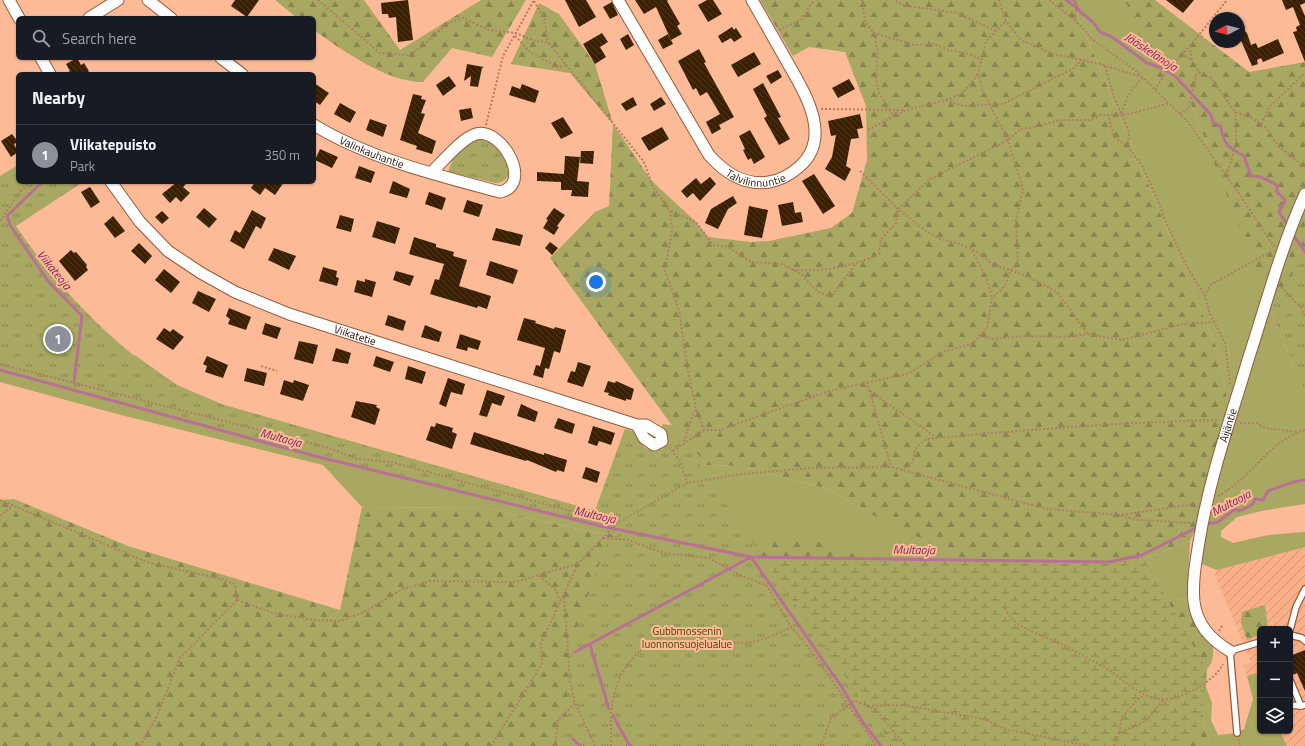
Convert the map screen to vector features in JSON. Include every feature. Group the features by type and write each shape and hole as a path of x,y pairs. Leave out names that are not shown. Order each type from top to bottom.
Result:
{"street":[{"path":"9,0 18,16"},
{"path":"92,16 118,0"},
{"path":"148,0 168,16"},
{"name":"Talvilinnuntie","path":"618,0 709,155 730,174 746,182 757,183 777,180 795,171 807,158 814,144 815,127 812,109 752,0"},
{"path":"42,60 49,72"},
{"path":"224,60 240,72"},
{"name":"Valinkauhantie","path":"316,126 355,147 500,192 508,188 514,179 515,169 513,162 503,146 495,139 484,134"},
{"path":"432,172 466,140 476,134 484,134"},
{"name":"Viikatetie","path":"112,184 142,224 168,251 206,276 235,292 293,315 637,425 648,442 654,445 662,441"},
{"name":"Äijäntie","path":"1230,651 1218,644 1208,634 1199,622 1196,611 1194,584 1202,524 1214,467 1274,279 1305,194"}],"lane":[{"path":"1291,626 1296,607 1305,589"},
{"path":"1293,636 1302,638 1305,641"},
{"path":"1238,732 1230,651 1257,643"},
{"path":"1293,686 1303,705"}],"path":[{"path":"318,0 380,53 409,55 423,46 446,24 464,18 489,30 516,32 534,41 548,42"},
{"path":"484,134 503,56 534,0"},
{"path":"534,0 544,18 548,42 568,64 644,162 652,187 670,211 696,222 713,245 728,247 751,262 782,264 801,274 818,292 831,297 856,264"},
{"path":"771,34 802,19 814,0"},
{"path":"862,0 865,22 874,32 914,45 934,44 982,59"},
{"path":"896,0 902,5 957,13 996,31"},
{"path":"999,0 1006,21 1021,40 1052,54 1082,60 1143,77"},
{"path":"1049,0 1076,21 1093,40 1143,77 1188,122 1226,175 1275,249 1210,285 1205,296"},
{"path":"1071,0 1074,2 1076,8 1076,21"},
{"path":"1155,90 1167,70 1190,46 1227,0"},
{"path":"812,109 906,110 946,100 963,93 978,74 986,41 1006,21"},
{"path":"874,32 878,53 876,79 877,86 879,93 894,117"},
{"path":"515,36 531,53 558,67 568,64"},
{"path":"1190,46 1192,60 1199,72 1211,78 1235,112 1237,134 1236,149 1226,175"},
{"path":"1182,54 1192,60"},
{"path":"946,100 963,106 1003,104 1074,68 1082,60"},
{"path":"1105,66 1120,114 1130,132 1128,147"},
{"path":"1180,114 1189,108 1196,75 1199,72"},
{"path":"1261,124 1270,106 1305,73"},
{"path":"978,74 983,92 992,105 1008,140 1023,189 1016,220 1018,263 1011,270 1005,286 992,298"},
{"path":"1120,114 1124,110 1126,99 1143,77"},
{"path":"793,270 820,271 856,264 879,254 881,239 896,223 898,209 930,179 1008,140 1021,129 1060,120 1089,120 1101,115 1129,114 1167,104 1167,100"},
{"path":"868,130 906,110"},
{"path":"1235,112 1254,119 1261,124 1279,147 1305,167"},
{"path":"1108,114 1114,137 1128,147 1146,172 1164,218 1186,265 1205,296 1209,312 1220,330 1228,356 1228,375 1234,405"},
{"path":"860,171 912,222 940,239 972,250 992,264 1011,270 1057,292 1088,334"},
{"path":"0,221 19,193 28,184"},
{"path":"670,211 672,230 665,271 679,310 687,366 696,409 704,430"},
{"path":"673,451 704,430 720,430 829,391 907,374 945,351 972,344 987,328 992,298 987,279 972,250"},
{"path":"1274,279 1301,308 1305,317"},
{"path":"980,336 992,339 1023,336 1062,337 1088,334 1122,340 1183,324 1214,322"},
{"path":"0,364 326,447 357,459 390,462 593,517 622,520"},
{"path":"261,366 277,371"},
{"path":"867,382 891,467"},
{"path":"870,390 938,438"},
{"path":"683,443 692,416 696,409"},
{"path":"901,470 913,462 915,449 926,439 1100,424 1155,421 1257,423 1265,428 1299,432 1305,430"},
{"path":"662,441 673,451 680,461 687,483"},
{"path":"491,746 542,664 541,643 560,601 564,596 572,573 578,564 616,524 687,483 742,474 811,468 891,467 1048,509 1120,515 1138,520 1202,524"},
{"path":"0,500 147,562 225,580 235,584 237,600"},
{"path":"0,516 12,506"},
{"path":"602,538 628,540 664,552 709,558 739,575 766,586 792,627 816,657 876,746"},
{"path":"237,600 276,614 314,620 340,620 362,613 403,589 430,581 515,582 578,564"},
{"path":"539,576 555,589 560,601"},
{"path":"564,596 570,680 575,703 595,746"},
{"path":"140,746 157,716 180,658 237,600"},
{"path":"1005,608 1013,620 1024,627 1055,641 1106,669 1145,695 1164,698 1178,697 1198,688 1220,671 1230,651"},
{"path":"611,746 611,717 615,691 628,662 654,640 677,631 698,630 728,641 747,644 792,627"},
{"path":"1114,746 1119,733 1122,717 1137,700 1145,695"},
{"path":"1119,733 1146,721 1164,698"},
{"path":"821,746 831,718 848,704 855,701 876,710 905,746"},
{"path":"555,746 558,720 575,703"},
{"path":"868,706 902,704 984,719 1005,730 1089,746"}],"shaded area":[{"path":"1305,547 1305,746 1287,746 1281,734 1293,734 1293,626 1257,626 1257,675 1256,673 1247,676 1243,666 1251,662 1215,575 1217,570"}],"green space":[{"path":"275,0 364,0 400,50 481,0 526,0 492,57 452,48 423,82 410,81 395,77 366,64 351,56 316,31 316,16 295,16"},
{"path":"760,0 1071,0 1217,349 1229,409 1203,492 1196,528 1190,541 1136,562 993,574 861,509 828,489 741,466 706,465 676,426 673,427 550,258 595,212 609,206 613,124 651,180 696,222 708,237 751,242 769,241 831,228 852,213 867,160 866,106 845,52 809,47 793,56"},
{"path":"1071,0 1125,0 1191,104 1266,290 1229,409 1217,349"},
{"path":"1125,0 1155,0 1209,41 1209,48 1218,48 1249,72 1305,62 1305,393 1191,104 1167,101"},
{"path":"539,3 559,14 595,64 613,124 570,73 511,64"},
{"path":"479,139 495,147 502,153 507,161 509,168 508,175 504,180 496,183 448,172 455,155 462,148"},
{"name":"Gubbmossenin luonnonsuojelualue","path":"16,166 16,184 80,184 16,226 68,293 110,335 154,370 177,385 200,396 224,405 595,511 625,429 641,445 651,452 657,453 663,451 683,441 893,746 563,746 573,638 607,542 623,531 315,456 0,370 0,176"},
{"path":"1305,256 1305,393 1269,307"},
{"path":"1269,307 1305,393 1305,504 1261,511 1237,517 1221,531 1221,537 1233,543 1268,535 1305,532 1305,547 1217,570 1199,563 1217,472"},
{"path":"0,327 136,356 177,385 224,405 595,511 625,429 636,432 645,448 654,450 663,424 676,426 706,465 741,466 828,489 861,509 1136,562 1190,541 1187,601 1174,598 1207,670 1206,687 1212,703 1211,720 1218,735 1237,733 1244,729 1253,699 1247,676 1256,673 1257,734 1281,734 1287,746 1210,746 1202,712 685,540 645,538 592,532 485,508 362,507 323,465 117,414 0,382"},
{"path":"14,499 128,546 340,610 362,507 485,508 592,532 645,538 685,540 772,537 818,542 901,571 1202,712 1210,746 0,746 0,500"},
{"path":"1142,555 1207,670 1202,712 1199,719 1180,746 630,746 751,557 1109,562"},
{"path":"1174,598 1187,601 1200,632 1213,646 1213,657 1210,665 1196,678 1138,601"},
{"path":"1265,605 1268,626 1257,626 1257,635 1247,640 1241,623 1242,612"}],"building":[{"path":"235,0 259,0 248,16 231,6"},
{"path":"408,0 413,40 398,42 396,17 389,18 388,14 382,14 381,3"},
{"path":"565,0 586,0 596,17 579,27"},
{"path":"635,0 668,0 667,1 680,24 677,26 682,34 671,40 656,7 644,14"},
{"path":"707,0 713,0 722,14 708,22 698,5"},
{"path":"1166,0 1194,0 1183,13"},
{"path":"1282,0 1305,0 1305,3 1300,5 1305,16 1305,62 1293,32 1297,31 1296,27 1300,25 1293,7 1286,10"},
{"path":"612,2 618,15 610,19 603,7"},
{"path":"732,27 734,30 736,28 742,37 734,42 731,38 722,43 718,36"},
{"path":"1245,31 1251,45 1256,43 1258,48 1278,39 1284,53 1263,62 1261,58 1257,60 1258,64 1252,66 1244,48"},
{"path":"602,33 608,42 600,47 606,57 595,64 583,44"},
{"path":"628,34 634,45 626,50 620,39"},
{"path":"668,34 673,44 663,49 658,40"},
{"path":"699,49 706,62 704,63 734,117 719,125 721,129 712,134 706,122 720,114 707,92 700,96 696,88 693,90 678,61"},
{"path":"754,52 761,64 738,77 731,65"},
{"path":"73,60 78,60 81,65 84,63 89,71 68,72 70,71 66,64"},
{"path":"467,64 484,67 482,68 478,87 470,86 471,76 464,81"},
{"path":"778,70 782,77 771,84 766,76"},
{"path":"449,76 456,86 443,96 436,85"},
{"path":"849,79 855,89 838,98 832,88"},
{"path":"763,83 781,117 778,118 790,139 779,145 764,118 767,116 753,89"},
{"path":"316,84 329,93 320,105 316,102"},
{"path":"522,84 539,91 535,103 509,95 512,86 520,89 519,92"},
{"path":"413,94 422,96 421,99 426,100 421,113 425,114 418,133 436,141 432,154 416,149 417,146 400,140"},
{"path":"633,97 637,105 626,111 621,104"},
{"path":"661,97 666,104 654,111 650,104"},
{"path":"340,103 356,112 350,123 334,114"},
{"path":"471,108 473,118 461,121 459,110"},
{"path":"860,114 863,128 857,129 859,138 851,139 846,166 851,169 845,181 825,169 832,157 836,135 831,136 828,121"},
{"path":"563,117 573,133 561,139 551,123"},
{"path":"370,119 387,125 383,137 366,130"},
{"path":"662,127 669,139 649,151 641,138"},
{"path":"750,130 765,157 754,164 751,158 748,160 739,136"},
{"path":"12,134 16,139 16,143 14,144 16,153 11,157 1,141"},
{"path":"320,149 338,157 332,168 316,160"},
{"path":"581,151 594,151 593,164 580,163"},
{"path":"565,156 580,157 577,181 589,182 588,197 571,196 572,190 561,190 561,182 537,181 537,172 564,174"},
{"path":"359,166 375,172 371,183 355,178"},
{"path":"814,174 835,206 823,214 802,181"},
{"path":"710,177 716,184 700,201 693,193 687,198 681,191 696,178 701,184"},
{"path":"393,181 410,189 407,198 389,193"},
{"path":"174,184 186,184 183,187 190,193 181,202 176,197 170,203 162,194"},
{"path":"254,184 283,184 275,195 265,188 260,195 251,188"},
{"path":"90,187 100,202 91,208 81,192"},
{"path":"429,192 446,198 442,210 425,204"},
{"path":"733,196 737,203 728,209 718,229 705,223 711,209"},
{"path":"467,200 483,205 479,217 463,212"},
{"path":"793,202 795,213 801,212 803,222 782,226 778,205"},
{"path":"749,206 768,210 762,238 744,235"},
{"path":"204,208 217,219 209,228 196,217"},
{"path":"554,208 565,215 557,226 559,227 554,235 543,228 548,220 546,219"},
{"path":"252,210 266,218 261,229 256,226 244,249 230,241 235,230 240,233"},
{"path":"162,211 169,218 162,224 155,217"},
{"path":"340,215 354,219 351,232 336,228"},
{"path":"113,216 125,231 115,238 104,224"},
{"path":"377,221 400,228 395,244 372,237"},
{"path":"496,228 523,235 520,246 492,240"},
{"path":"414,237 436,244 436,247 454,252 453,256 467,260 459,286 491,296 487,309 478,306 477,308 430,294 435,279 439,280 444,264 409,254"},
{"path":"550,242 558,248 552,255 545,248"},
{"path":"139,243 152,256 145,264 131,251"},
{"path":"274,248 296,256 289,270 268,260"},
{"path":"71,250 74,253 76,252 87,265 86,267 88,270 75,281 59,261"},
{"path":"490,261 518,270 513,284 486,275"},
{"path":"323,267 337,271 336,277 339,278 337,286 319,281"},
{"path":"164,269 180,282 171,293 155,280"},
{"path":"396,271 414,276 410,286 393,280"},
{"path":"365,279 376,282 372,297 354,292 357,280 365,282"},
{"path":"198,291 216,299 209,312 192,303"},
{"path":"229,308 251,317 246,330 228,324 230,319 226,316"},
{"path":"388,315 406,321 403,331 385,325"},
{"path":"524,318 536,321 535,323 554,329 555,327 566,330 560,353 554,351 549,369 545,368 543,378 533,375 536,365 540,366 545,348 517,340"},
{"path":"265,323 281,328 277,339 262,334"},
{"path":"425,325 442,332 439,342 421,337"},
{"path":"164,328 170,332 173,329 184,337 173,350 156,339"},
{"path":"460,334 481,341 478,350 468,347 467,351 456,348"},
{"path":"299,341 318,345 313,364 294,359"},
{"path":"336,348 351,353 348,364 332,361"},
{"path":"207,356 228,365 223,378 205,372 207,366 203,364"},
{"path":"376,356 394,362 390,372 373,366"},
{"path":"578,362 591,366 583,387 567,382 571,371 575,372"},
{"path":"408,366 426,372 422,384 405,379"},
{"path":"247,368 267,373 264,386 244,381"},
{"path":"448,378 465,384 462,395 451,392 446,407 439,404"},
{"path":"284,380 293,383 294,380 309,385 303,401 280,394"},
{"path":"608,381 615,383 616,381 634,389 631,400 626,399 626,401 608,395 609,393 604,392"},
{"path":"487,390 505,396 501,406 492,403 487,417 479,415"},
{"path":"356,401 377,405 376,407 380,409 375,425 351,417"},
{"path":"521,404 538,412 535,422 517,416"},
{"path":"558,418 575,424 572,434 554,428"},
{"path":"436,423 453,428 452,432 457,434 452,449 426,440 431,426 435,427"},
{"path":"593,426 615,433 611,445 599,441 597,446 588,443"},
{"path":"474,432 544,455 544,453 567,460 564,472 557,470 556,472 527,460 526,461 470,444"},
{"path":"586,467 600,472 597,483 582,478"},
{"path":"1305,650 1305,691 1297,673 1293,675 1293,655"}],"waterway":[{"name":"Jääskelänoja","path":"1066,0 1078,9"},
{"name":"Jääskelänoja","path":"1074,0 1079,11 1093,22 1100,32 1112,37 1147,63 1167,70 1177,78 1211,115 1213,122 1221,127 1225,142 1244,156 1251,176 1261,177 1277,185 1277,192 1285,200 1279,212 1289,227"},
{"name":"Viikateoja","path":"40,184 7,216 10,225 48,281 82,316 74,382"},
{"name":"Jääskelänoja","path":"1292,233 1305,252"},
{"name":"Multaoja","path":"0,370 315,456 601,526 751,557 1109,562 1142,555 1196,528"},
{"name":"Multaoja","path":"1206,524 1218,522 1235,509 1240,511 1253,504 1255,499 1263,500 1268,491 1293,482 1305,480"},
{"path":"575,652 751,557 841,686 864,724 881,746"},
{"path":"590,645 609,709"},
{"path":"613,716 630,746"},
{"path":"573,739 580,746"}],"place":[{"name":"Viikatepuisto","path":"58,339"}]}
